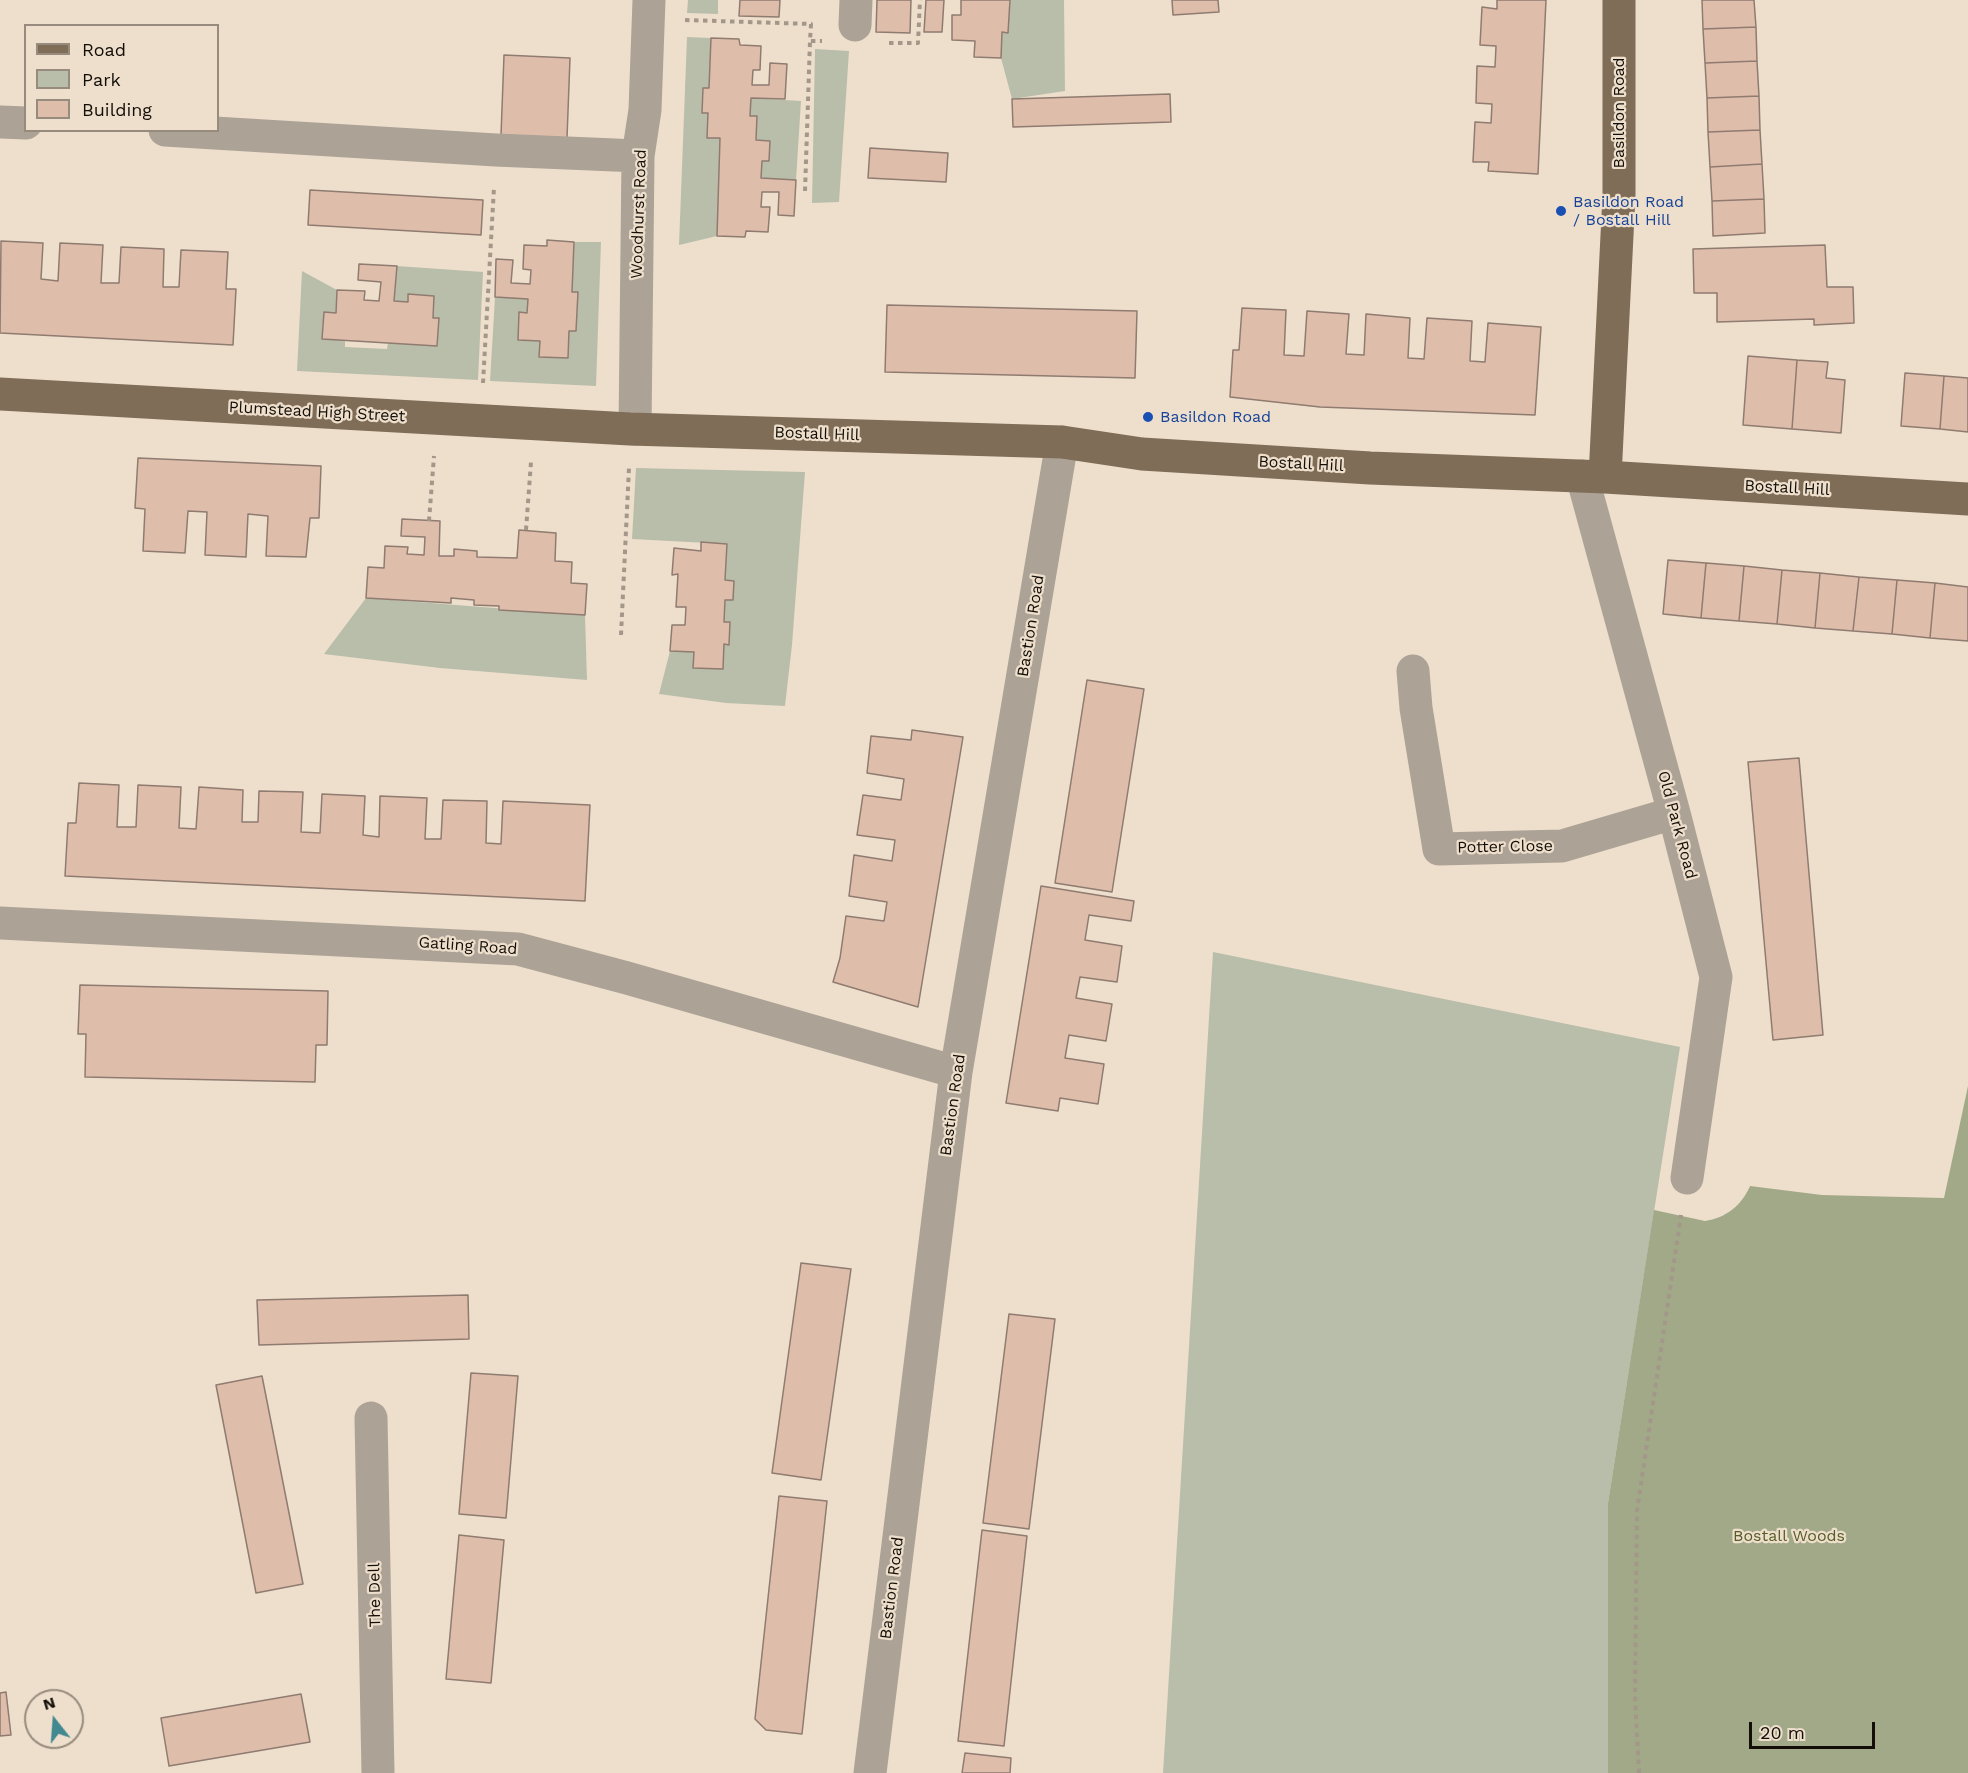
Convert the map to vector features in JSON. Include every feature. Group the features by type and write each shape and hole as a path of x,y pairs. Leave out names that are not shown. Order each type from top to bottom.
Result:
{"main road":[{"name":"Basildon Road","path":"1593,476 1619,195 1619,0"},
{"name":"Plumstead High Street","path":"0,394 633,429"},
{"name":"Bostall Hill","path":"633,429 1062,442 1142,454 1370,468 1593,476 1968,499"}],"street":[{"name":"Woodhurst Road","path":"633,429 638,156 645,110 649,10"},
{"path":"0,122 24,123"},
{"path":"198,132 638,156"},
{"name":"Bastion Road","path":"870,1773 956,1072 1062,442"},
{"name":"Old Park Road","path":"1593,476 1716,977 1687,1179"},
{"name":"Potter Close","path":"1413,671 1416,708 1439,849 1562,846 1674,813"},
{"name":"Gatling Road","path":"0,923 518,949 956,1072"},
{"name":"The Dell","path":"371,1418 378,1773"}],"path":[{"path":"649,10 811,24"},
{"path":"805,191 810,41"},
{"path":"481,420 496,150"},
{"path":"429,521 436,418"},
{"path":"526,530 534,423"},
{"path":"621,635 633,429"},
{"path":"1639,1773 1635,1696 1637,1511 1687,1179"}],"green space":[{"path":"688,0 718,0 718,14 687,13"},
{"path":"1010,0 1064,0 1065,91 1012,99 1001,58 1002,32 1008,32"},
{"path":"687,37 711,38 709,88 703,88 702,113 708,113 707,138 720,138 717,236 679,245"},
{"path":"815,49 849,51 839,202 812,203"},
{"path":"751,98 801,101 796,180 761,178 762,161 769,161 770,141 756,140 757,116 750,116"},
{"path":"574,242 601,242 596,386 490,381 495,297 528,299 527,313 519,312 540,341 539,357 568,358 569,331 576,331 578,292 572,292"},
{"path":"397,266 483,272 478,380 297,371 302,271 337,290 336,313 324,312 322,339 345,340 345,347 387,349 388,343 436,346 438,318 433,318 434,296 409,294 408,302 394,301"},
{"path":"636,468 805,472 785,706 726,703 659,694 670,651 694,652 693,668 722,669 724,644 729,644 730,622 724,622 725,600 733,600 734,582 725,580 726,544 632,539"},
{"path":"366,598 585,615 587,680 440,668 324,654"},
{"path":"1213,952 1680,1047 1608,1503 1608,1773 1163,1773"},
{"name":"Bostall Woods","path":"1968,1086 1968,1773 1608,1773 1608,1503 1654,1210 1705,1221 1713,1219 1726,1214 1738,1205 1750,1186 1822,1195 1944,1198"}],"building":[{"path":"740,0 780,0 779,17 739,16"},
{"path":"877,0 911,0 910,33 876,32"},
{"path":"926,0 944,0 942,32 924,32"},
{"path":"961,0 1010,0 1008,33 1002,32 1001,58 974,57 975,41 952,40 952,15 961,15"},
{"path":"1172,0 1218,0 1219,12 1173,15"},
{"path":"1497,0 1546,0 1538,174 1488,171 1489,162 1473,162 1475,122 1491,123 1492,104 1476,103 1477,66 1495,67 1496,46 1480,45 1482,7 1497,9"},
{"path":"1702,0 1754,0 1756,27 1703,29"},
{"path":"1756,27 1757,61 1705,63 1703,29"},
{"path":"711,38 739,39 740,45 761,46 760,70 753,70 752,85 769,85 770,63 787,64 785,99 751,98 750,116 757,116 756,140 770,141 769,161 762,161 761,178 796,180 794,216 778,215 779,192 762,192 761,207 770,207 768,232 746,231 745,237 717,236 720,138 707,138 708,113 702,113 703,88 709,88"},
{"path":"504,55 570,58 567,138 501,135"},
{"path":"1757,61 1759,96 1707,98 1705,63"},
{"path":"1170,94 1171,122 1013,127 1012,99"},
{"path":"1759,96 1760,130 1708,132 1707,98"},
{"path":"1760,130 1762,164 1710,167 1708,132"},
{"path":"870,148 948,153 946,182 868,178"},
{"path":"1762,164 1764,199 1712,201 1710,167"},
{"path":"310,190 483,200 481,235 308,225"},
{"path":"1764,199 1765,233 1713,236 1712,201"},
{"path":"547,240 574,242 572,292 578,292 576,331 569,331 568,358 539,357 540,341 518,340 519,312 527,313 528,299 495,297 496,259 513,260 511,283 530,284 531,270 523,269 524,245 547,246"},
{"path":"1,241 43,243 41,279 58,281 60,243 103,245 101,283 119,283 121,247 164,249 163,287 179,287 181,250 228,252 226,289 236,289 233,345 0,333"},
{"path":"1825,245 1827,287 1853,287 1854,323 1814,325 1814,319 1717,322 1717,293 1694,293 1693,249"},
{"path":"359,264 397,266 394,301 408,302 408,294 434,296 433,318 439,318 437,346 322,339 324,312 336,313 337,290 365,291 364,300 379,301 381,282 358,280"},
{"path":"887,305 1137,311 1135,378 885,372"},
{"path":"1242,308 1286,310 1284,355 1304,356 1307,311 1349,314 1346,354 1364,355 1366,314 1410,318 1408,358 1424,359 1427,318 1472,321 1470,361 1485,362 1488,323 1541,327 1535,415 1320,407 1230,397 1233,350 1239,350"},
{"path":"1748,356 1797,360 1792,429 1743,425"},
{"path":"1797,360 1828,362 1826,378 1845,380 1841,433 1792,429"},
{"path":"1905,373 1944,376 1940,429 1901,426"},
{"path":"1944,376 1968,378 1968,432 1940,429"},
{"path":"138,458 321,466 319,518 310,518 306,557 266,556 268,516 248,514 246,557 205,555 207,512 188,511 185,553 143,551 145,509 135,508"},
{"path":"402,519 440,521 439,556 454,556 454,549 477,551 477,557 517,558 519,530 556,533 555,561 572,562 571,583 587,584 585,615 499,610 499,606 474,605 474,600 451,598 451,603 366,598 368,567 384,568 385,546 408,547 407,554 424,555 425,537 401,536"},
{"path":"701,542 727,544 725,580 734,581 733,600 725,600 724,622 730,622 729,645 724,644 723,669 693,668 694,652 670,651 672,625 685,625 686,607 676,607 678,574 672,575 674,548 701,551"},
{"path":"1668,560 1706,563 1701,618 1663,614"},
{"path":"1706,563 1744,566 1739,621 1701,618"},
{"path":"1744,566 1782,570 1777,624 1739,621"},
{"path":"1782,570 1820,573 1815,628 1777,624"},
{"path":"1820,573 1859,577 1853,631 1815,628"},
{"path":"1859,577 1897,580 1892,634 1853,631"},
{"path":"1897,580 1935,583 1930,638 1892,634"},
{"path":"1935,583 1968,587 1968,641 1930,638"},
{"path":"1087,680 1144,689 1112,892 1055,883"},
{"path":"912,730 963,737 918,1007 833,982 840,958 846,916 884,921 887,902 849,896 854,855 892,861 895,840 857,835 863,795 901,800 904,779 867,773 871,736 911,740"},
{"path":"1799,758 1823,1035 1773,1040 1748,762"},
{"path":"79,783 119,785 117,827 136,827 138,785 181,787 179,828 196,829 199,787 243,790 242,822 258,822 259,791 303,792 301,832 320,833 322,794 365,796 363,835 379,837 380,796 427,798 425,839 441,839 443,800 487,801 486,843 501,844 503,801 590,805 585,901 65,876 68,823 76,823"},
{"path":"1041,886 1134,901 1131,921 1089,915 1085,940 1122,946 1117,982 1080,977 1076,998 1112,1004 1106,1041 1069,1035 1065,1058 1104,1064 1098,1104 1060,1098 1058,1111 1006,1103"},
{"path":"80,985 328,991 327,1045 316,1045 315,1082 85,1077 86,1034 78,1034"},
{"path":"801,1263 851,1269 821,1480 772,1473"},
{"path":"468,1295 469,1339 259,1345 257,1300"},
{"path":"1009,1314 1055,1319 1029,1529 983,1523"},
{"path":"471,1373 518,1376 506,1518 459,1514"},
{"path":"262,1376 303,1584 256,1593 216,1385"},
{"path":"779,1496 827,1501 802,1734 766,1730 755,1719"},
{"path":"982,1530 1027,1536 1004,1746 958,1741"},
{"path":"459,1535 504,1540 491,1683 446,1679"},
{"path":"6,1692 11,1735 0,1736 0,1693"},
{"path":"301,1694 310,1742 169,1766 161,1718"},
{"path":"965,1753 1011,1758 1010,1773 962,1773"}],"place":[{"name":"Basildon Road / Bostall Hill","path":"1561,211"},
{"name":"Basildon Road","path":"1148,417"}]}
